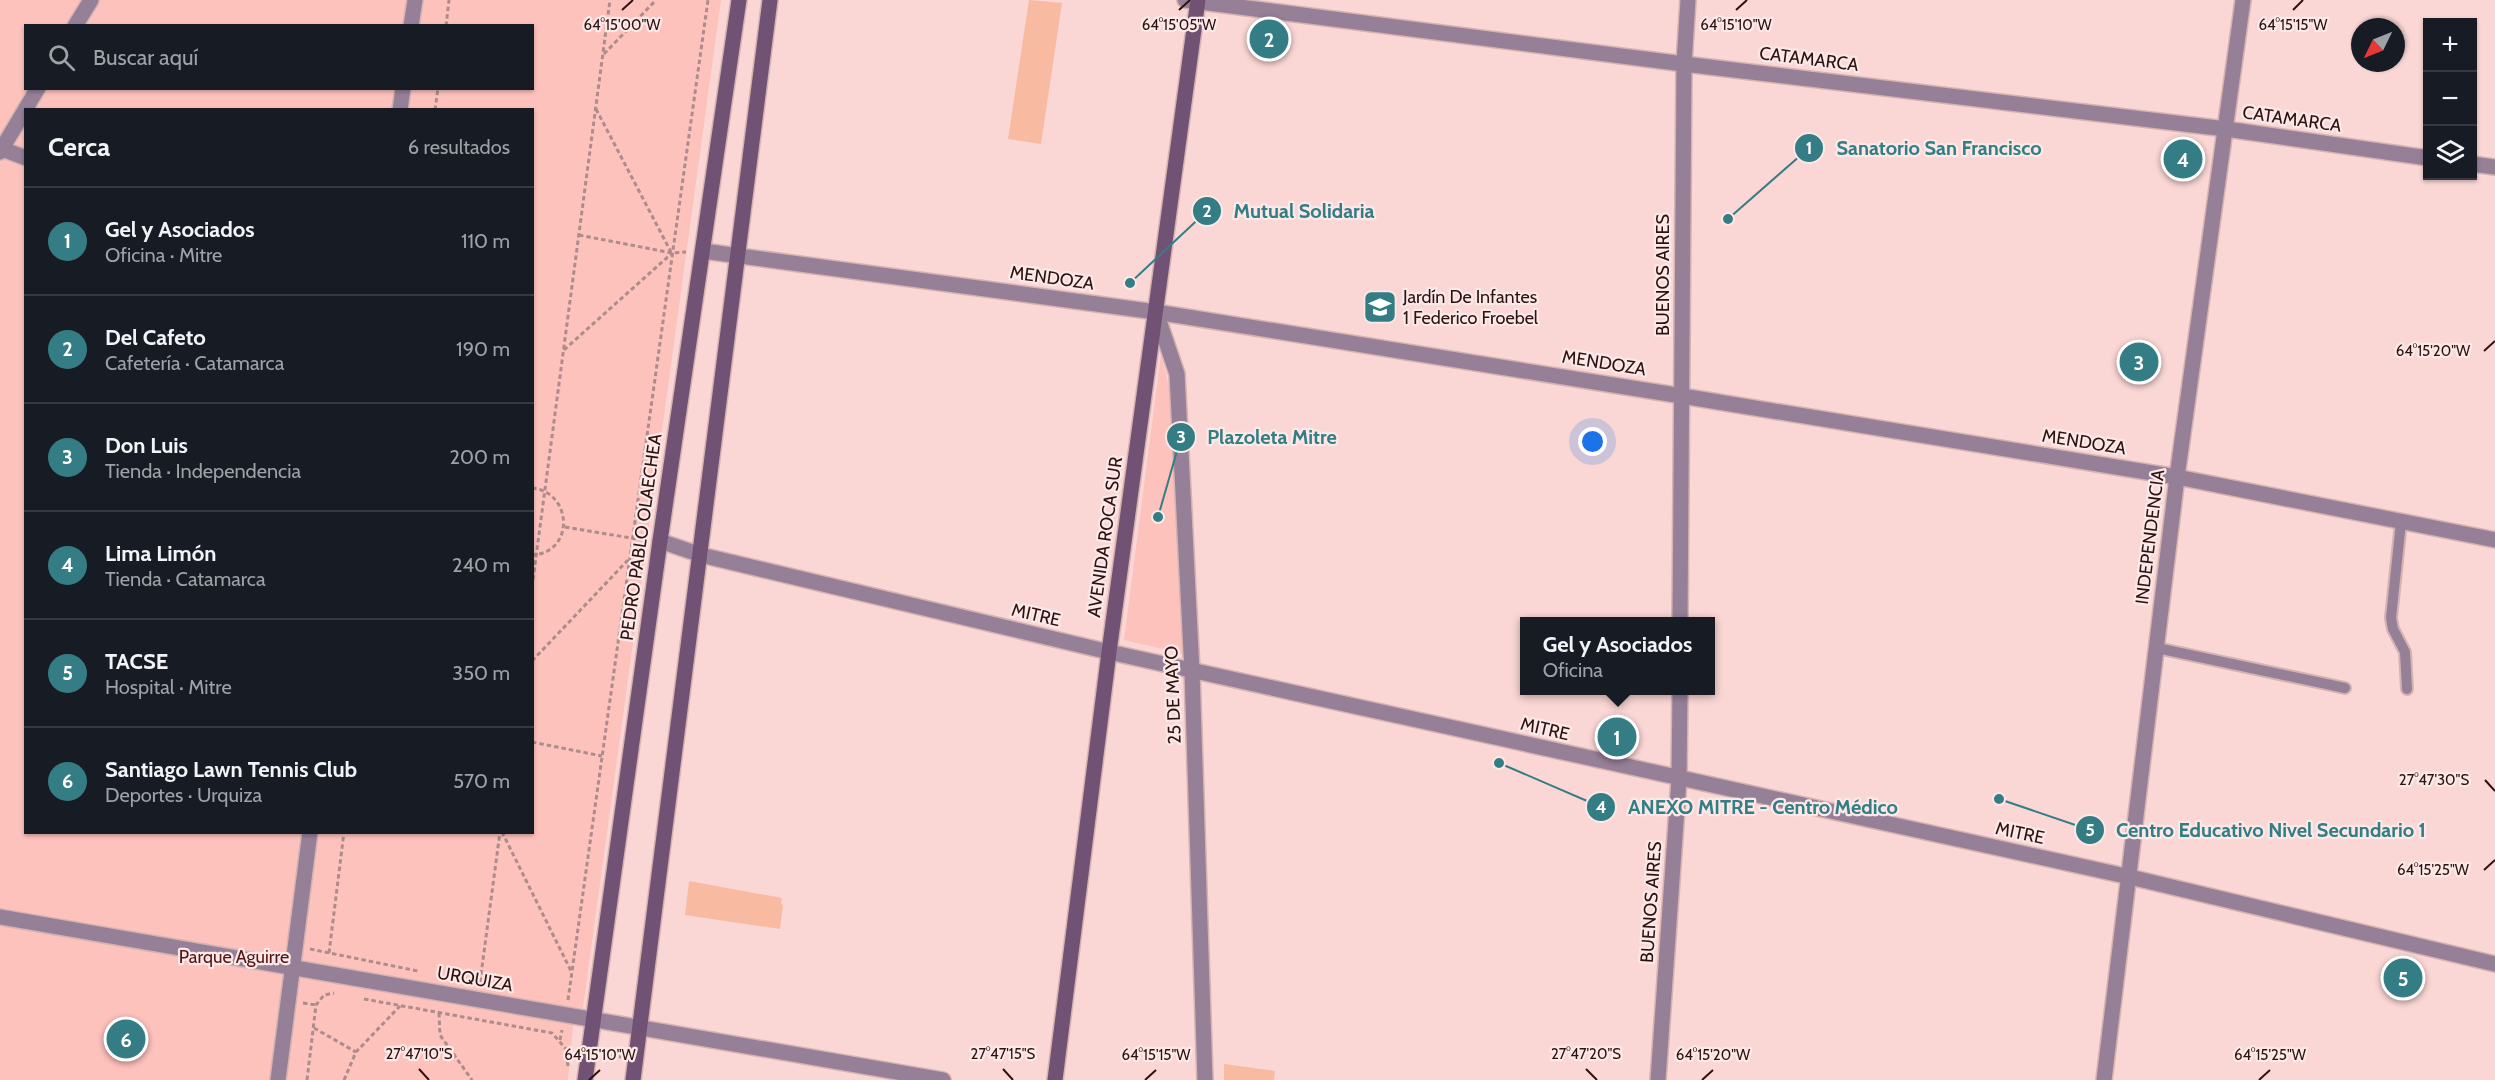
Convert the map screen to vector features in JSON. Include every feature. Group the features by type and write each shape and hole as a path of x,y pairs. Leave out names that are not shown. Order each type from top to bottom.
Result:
{"street":[{"path":"76,24 90,0"},
{"path":"411,24 415,0"},
{"name":"PEDRO PABLO OLAECHEA","path":"585,1080 660,541 739,0"},
{"path":"633,1080 770,0"},
{"name":"BUENOS AIRES","path":"1680,617 1684,64 1688,0"},
{"name":"INDEPENDENCIA","path":"2104,1080 2177,477 2243,0"},
{"name":"CATAMARCA","path":"1194,1 1684,64 2226,129 2423,157"},
{"name":"AVENIDA ROCA SUR","path":"1055,1080 1109,652 1156,312 1194,1"},
{"path":"26,108 37,90"},
{"path":"400,108 403,90"},
{"path":"24,112 1,151 24,157"},
{"path":"2477,165 2495,167"},
{"name":"MENDOZA","path":"703,251 1156,312 1682,396 2177,477 2495,540"},
{"name":"25 DE MAYO","path":"1156,312 1177,374 1192,671 1205,1080"},
{"name":"MITRE","path":"660,541 701,555 1109,652 2130,877 2495,964"},
{"name":"BUENOS AIRES","path":"1658,1080 1679,779 1680,695"},
{"path":"279,1080 310,834"},
{"name":"URQUIZA","path":"0,917 943,1080"}],"lane":[{"path":"2401,522 2391,618 2393,629 2404,652 2407,689"},
{"path":"2157,648 2345,688"}],"path":[{"path":"446,24 449,0"},
{"path":"534,488 545,491 554,497 561,506 565,527 555,546 547,552 535,555 545,491 610,0"},
{"path":"602,55 656,0"},
{"path":"560,1040 572,972 708,0"},
{"path":"435,108 438,90"},
{"path":"596,107 672,253"},
{"path":"579,235 672,253"},
{"path":"563,351 672,253"},
{"path":"565,527 632,539 660,541"},
{"path":"534,659 630,558"},
{"path":"534,742 602,756"},
{"path":"307,1080 316,1005 324,995 344,834"},
{"path":"480,983 501,834"},
{"path":"502,834 572,972"},
{"path":"324,995 331,993 343,995"},
{"path":"355,997 552,1033 566,1049 568,1071"},
{"path":"344,1080 356,1052 401,1005"},
{"path":"439,1013 440,1035 472,1080"},
{"path":"314,1028 356,1052"}],"green space":[{"name":"Parque Aguirre","path":"0,0 721,0 583,1008 575,1007 568,1080 0,1080"},
{"path":"1161,354 1171,395 1184,654 1124,640"}],"building":[{"path":"1029,0 1062,3 1041,144 1008,139"},
{"path":"689,881 782,898 780,929 685,915"},
{"path":"1224,1064 1275,1071 1274,1080 1224,1080"}],"place":[{"name":"Del Cafeto","path":"1269,39"},
{"name":"Lima Limón","path":"2183,159"},
{"name":"Sanatorio San Francisco","path":"1728,219"},
{"name":"Mutual Solidaria","path":"1130,283"},
{"name":"Jardín De Infantes 1 Federico Froebel","path":"1380,307"},
{"name":"Don Luis","path":"2139,362"},
{"name":"Plazoleta Mitre","path":"1158,517"},
{"name":"Gel y Asociados","path":"1617,737"},
{"name":"ANEXO MITRE - Centro Médico","path":"1499,763"},
{"name":"Centro Educativo Nivel Secundario 1","path":"1999,799"},
{"name":"TACSE","path":"2403,978"},
{"name":"Santiago Lawn Tennis Club","path":"126,1039"}]}
